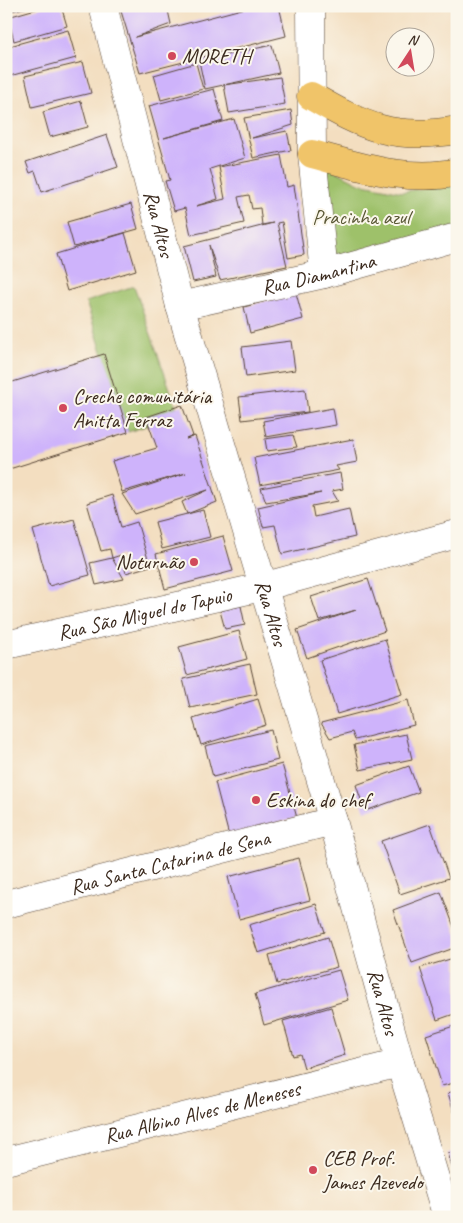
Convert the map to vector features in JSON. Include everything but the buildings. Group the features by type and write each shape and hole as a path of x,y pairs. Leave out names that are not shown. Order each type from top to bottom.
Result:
{"main road":[{"path":"311,96 362,124 378,129 414,134 431,134 457,130"},
{"path":"312,154 379,171 414,175 457,172"}],"street":[{"name":"Rua Altos","path":"103,6 180,306 333,821 400,1063 447,1217"},
{"path":"311,6 312,154 324,274"},
{"name":"Rua Diamantina","path":"180,306 324,274 457,237"},
{"name":"Rua São Miguel do Tapuio","path":"6,646 262,587 457,534"},
{"name":"Rua Santa Catarina de Sena","path":"6,904 333,821"},
{"name":"Rua Albino Alves de Meneses","path":"6,1161 400,1063"}],"green space":[{"name":"Pracinha azul","path":"326,166 359,183 402,192 457,182 457,227 332,259"},
{"path":"134,286 179,415 128,432 86,302"}],"place":[{"name":"MORETH","path":"172,56"},
{"name":"Creche comunitária Anitta Ferraz","path":"63,408"},
{"name":"Noturnão","path":"194,562"},
{"name":"Eskina do chef","path":"256,800"},
{"name":"CEB Prof. James Azevedo","path":"313,1170"}]}
